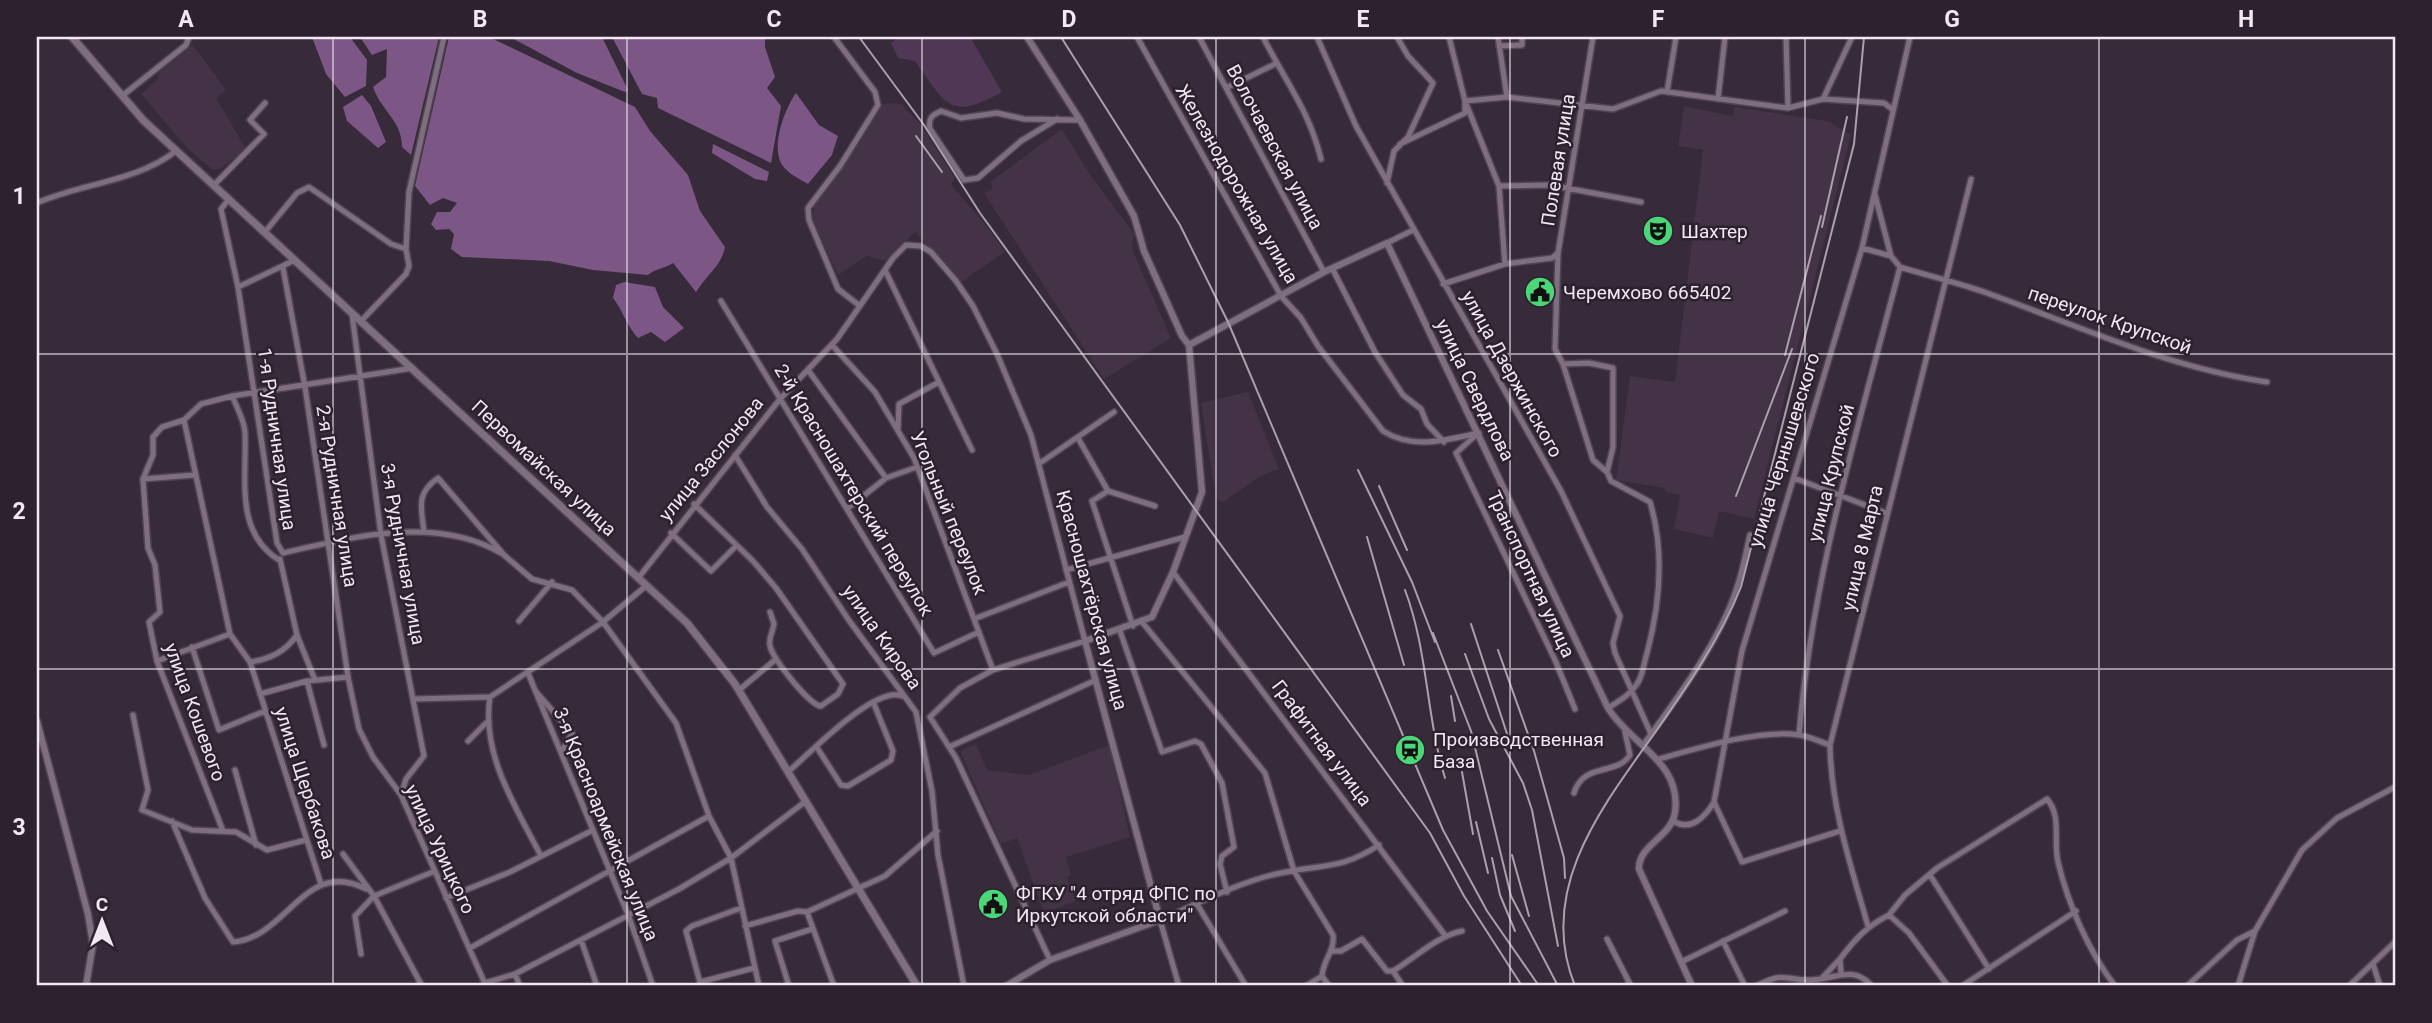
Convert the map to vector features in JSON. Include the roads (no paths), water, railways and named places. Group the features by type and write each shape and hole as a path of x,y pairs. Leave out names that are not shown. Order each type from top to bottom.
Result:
{"main road":[{"name":"Первомайская улица","path":"72,37 122,96 176,150 687,623 739,690 917,986"}],"street":[{"path":"122,96 186,45 189,37"},
{"path":"362,320 406,274 409,266 406,249 409,192 444,37"},
{"path":"834,37 875,92 878,106 840,166 808,208 809,220 838,289 860,306"},
{"path":"930,718 960,688 993,670 1121,631 1152,617 1173,572 1203,482 1189,345 1182,336 1144,251 1134,216 1080,120 1027,37"},
{"name":"Железнодорожная улица","path":"1138,37 1281,296 1301,318 1318,346 1383,431 1394,438 1444,442 1479,433"},
{"name":"Волочаевская улица","path":"1199,37 1324,272"},
{"path":"1263,37 1275,64 1303,104 1313,127 1321,159"},
{"name":"улица Дзержинского","path":"1317,37 1356,126 1561,491 1620,616 1614,643 1651,734"},
{"path":"1387,183 1394,151 1408,137 1433,83 1408,56 1397,37"},
{"path":"1449,37 1465,102 1499,186 1505,264"},
{"path":"1498,37 1507,97"},
{"path":"1499,46 1522,46 1522,37"},
{"name":"Полевая улица","path":"1443,284 1505,264 1552,258 1558,253 1593,37"},
{"path":"1667,92 1676,37"},
{"path":"1718,99 1726,37"},
{"path":"1786,37 1788,108"},
{"path":"1823,99 1852,37"},
{"name":"улица Чернышевского","path":"1714,802 1723,742 1757,593 1862,248 1910,37"},
{"path":"1226,88 1275,64"},
{"path":"1465,102 1507,97 1613,109 1661,91 1788,108 1823,99 1884,103 1892,109"},
{"path":"1400,145 1465,113 1465,102"},
{"path":"214,185 264,134 250,120 265,103"},
{"path":"1057,118 1021,141 978,178 964,180 930,129 929,121 932,115 941,111 961,118 997,113 1024,120 1057,118 1080,120"},
{"path":"37,203 64,191 144,169 176,150"},
{"name":"улица 8 Марта","path":"1868,926 1840,831 1830,745 1971,179"},
{"path":"1499,186 1550,185 1642,202"},
{"path":"265,232 297,193 309,187 391,244 406,249"},
{"path":"1874,193 1891,256 1900,267 1944,282"},
{"name":"1-я Рудничная улица","path":"229,199 221,209 238,287 277,543 282,553 279,560 296,635 315,680"},
{"path":"1189,345 1324,272 1413,230"},
{"name":"улица Свердлова","path":"1387,243 1608,708 1625,732 1659,759"},
{"name":"улица Заслонова","path":"639,577 694,503 764,422 780,399 832,345 906,245 921,246"},
{"name":"Красношахтёрская улица","path":"921,246 931,252 973,306 1002,365 1040,463 1069,582 1179,986"},
{"path":"1862,248 1891,256"},
{"path":"1558,253 1555,349 1563,364 1593,460 1607,472 1611,481 1650,502 1657,532 1660,571 1655,621 1639,682 1608,708"},
{"path":"238,287 284,268 295,259"},
{"name":"улица Крупской","path":"1800,735 1813,618 1900,267"},
{"name":"2-я Рудничная улица","path":"284,268 305,387 348,677 359,729"},
{"path":"1332,268 1375,352 1403,395 1421,408 1427,424 1444,442"},
{"path":"885,270 972,450"},
{"name":"переулок Крупской","path":"1944,282 1984,292 2125,346 2238,378 2267,382"},
{"name":"2-й Красношахтерский переулок","path":"721,302 934,653 979,632"},
{"name":"3-я Рудничная улица","path":"352,311 381,535 424,756 406,779 401,795"},
{"name":"Угольный переулок","path":"832,345 875,392 917,467 993,670"},
{"path":"1563,364 1589,363 1613,368 1613,447 1607,472"},
{"path":"184,420 201,404 232,396 305,387 414,368"},
{"path":"808,370 886,478"},
{"path":"898,429 899,404 939,382"},
{"path":"232,396 245,429 243,481 250,527 264,551 279,560"},
{"path":"1040,463 1114,412"},
{"name":"улица Щербакова","path":"172,821 205,898 233,942 256,936 321,884 250,662 230,634 184,420"},
{"name":"улица Кошевого","path":"184,420 162,427 153,437 153,455 143,479 148,548 155,565 159,587 160,612 149,622 157,661 223,831"},
{"name":"Транспортная улица","path":"1479,433 1456,453 1555,660 1575,709"},
{"path":"1078,438 1108,491 1155,506"},
{"name":"улица Кирова","path":"735,454 767,507 802,549 848,620 916,712 937,831 938,855 964,986"},
{"path":"848,508 886,478 917,467"},
{"path":"143,479 194,475"},
{"name":"3-я Рудничная улица","path":"424,531 420,497 426,486 438,478 503,555"},
{"path":"1794,478 1886,513"},
{"path":"1108,491 1092,501 1133,626"},
{"path":"694,503 776,588 830,663 843,684 843,689 816,706 775,660 769,640 774,624 770,612"},
{"path":"282,553 328,543 424,531 484,544 503,555 532,579 552,582 572,590 603,622 676,723 709,816 731,858 759,986"},
{"path":"671,533 710,571 736,546"},
{"path":"1643,745 1728,610 1737,587 1749,534"},
{"path":"1066,570 1185,537"},
{"name":"Графитная улица","path":"1173,572 1444,934"},
{"path":"519,621 552,582"},
{"path":"974,619 1069,582"},
{"path":"414,699 490,697 603,622 647,585"},
{"path":"1142,622 1265,773 1294,871 1333,936 1332,951 1323,965 1322,976 1329,986"},
{"path":"1121,631 1162,752 1195,741 1201,744 1222,783 1234,847 1222,856 1220,864 1227,892"},
{"path":"157,661 230,634"},
{"path":"250,662 274,656 289,647 296,635"},
{"path":"192,647 219,730 265,711"},
{"path":"739,690 775,660"},
{"name":"3-я Красноармейская улица","path":"528,673 591,831 629,916 653,986"},
{"path":"260,694 307,681 348,677"},
{"path":"949,747 1096,680"},
{"path":"307,681 324,745"},
{"path":"534,691 572,733 561,752"},
{"path":"789,771 853,716 891,694 905,697"},
{"path":"490,697 486,723 497,765 541,856"},
{"path":"816,746 841,785 848,786 891,760 893,751 874,704"},
{"path":"916,712 930,718 949,747 1050,960"},
{"path":"133,715 148,790 142,810 192,830 209,833 236,832 267,850 306,840"},
{"path":"37,721 88,914 93,944 86,986"},
{"path":"468,741 486,723"},
{"name":"улица Урицкого","path":"359,729 373,757 401,795 486,985"},
{"path":"1574,793 1577,782 1584,776 1626,762 1630,755 1625,732"},
{"path":"1692,986 1639,869 1643,854 1667,831 1673,821 1675,797 1671,779 1659,759 1723,742 1800,735 1830,745"},
{"path":"235,771 256,845"},
{"path":"2238,986 2255,931 2302,850 2337,818 2395,787"},
{"path":"1820,979 1868,926 1889,915 1905,894 1991,837 2034,804 2047,799 2055,808 2058,860 2076,911 2099,965 2115,986"},
{"path":"486,985 514,974 629,916 731,858 806,801"},
{"path":"1673,821 1680,825 1693,824 1708,813 1714,802"},
{"path":"1714,802 1742,862 1840,831"},
{"path":"470,948 709,816"},
{"path":"446,898 591,831"},
{"path":"745,926 798,911 807,912 860,890 901,864 937,831"},
{"path":"1006,986 1050,960 1160,920 1227,892 1294,871 1330,867 1356,860 1379,845"},
{"name":"улица Щербакова","path":"343,854 366,889 374,896 422,986"},
{"path":"361,954 355,916 374,896 435,871"},
{"path":"1930,875 1989,970"},
{"path":"321,884 337,880 351,881 366,889"},
{"path":"1197,904 1246,986"},
{"path":"741,908 692,926 686,931 701,984 754,968"},
{"path":"1681,962 1785,911"},
{"path":"1962,986 2076,911"},
{"path":"807,912 834,986"},
{"path":"1889,915 1909,933 1948,986"},
{"path":"789,986 775,941 812,929"},
{"path":"1332,951 1341,951 1362,939 1384,970 1393,971 1429,949 1444,934 1462,931"},
{"path":"2187,986 2237,940 2255,931"},
{"path":"1607,939 1631,986"},
{"path":"581,940 597,986"},
{"path":"1723,941 1745,986"},
{"path":"2350,986 2395,942"},
{"path":"1840,959 1841,973"},
{"path":"2373,964 2380,986"},
{"path":"1393,971 1403,986"},
{"path":"1756,986 1776,976 1820,979 1841,973 1864,977 1872,986"},
{"path":"514,974 520,986"},
{"path":"1306,986 1322,976"}],"railway":[{"path":"859,37 924,125 980,213 1430,833 1464,896 1522,986"},
{"path":"1061,37 1180,225 1228,322 1443,830 1487,911 1539,986"},
{"path":"1575,986 1565,951 1564,916 1569,883 1580,851 1614,791 1702,662 1741,587 1854,144 1864,37"},
{"path":"1822,227 1847,117"},
{"path":"916,136 942,172"},
{"path":"1785,355 1821,216"},
{"path":"1736,496 1792,349"},
{"path":"1358,470 1412,582 1435,642"},
{"path":"1379,486 1407,550"},
{"path":"1367,537 1404,665"},
{"path":"1405,590 1418,636 1445,778"},
{"path":"1471,624 1511,746"},
{"path":"1433,633 1471,731 1511,896 1558,986"},
{"path":"1498,650 1534,751 1564,858 1565,878"},
{"path":"1465,654 1489,719 1523,783 1532,810 1558,946"},
{"path":"1451,696 1455,721"},
{"path":"1462,772 1473,834"},
{"path":"1476,822 1488,873"},
{"path":"1512,855 1529,916"},
{"path":"1492,858 1500,895 1515,931"}],"place":[{"name":"Шахтер","path":"1658,231"},
{"name":"Черемхово 665402","path":"1540,292"},
{"name":"Производственная База","path":"1410,750"},
{"name":"ФГКУ \"4 отряд ФПС по Иркутской области\"","path":"993,904"}]}
